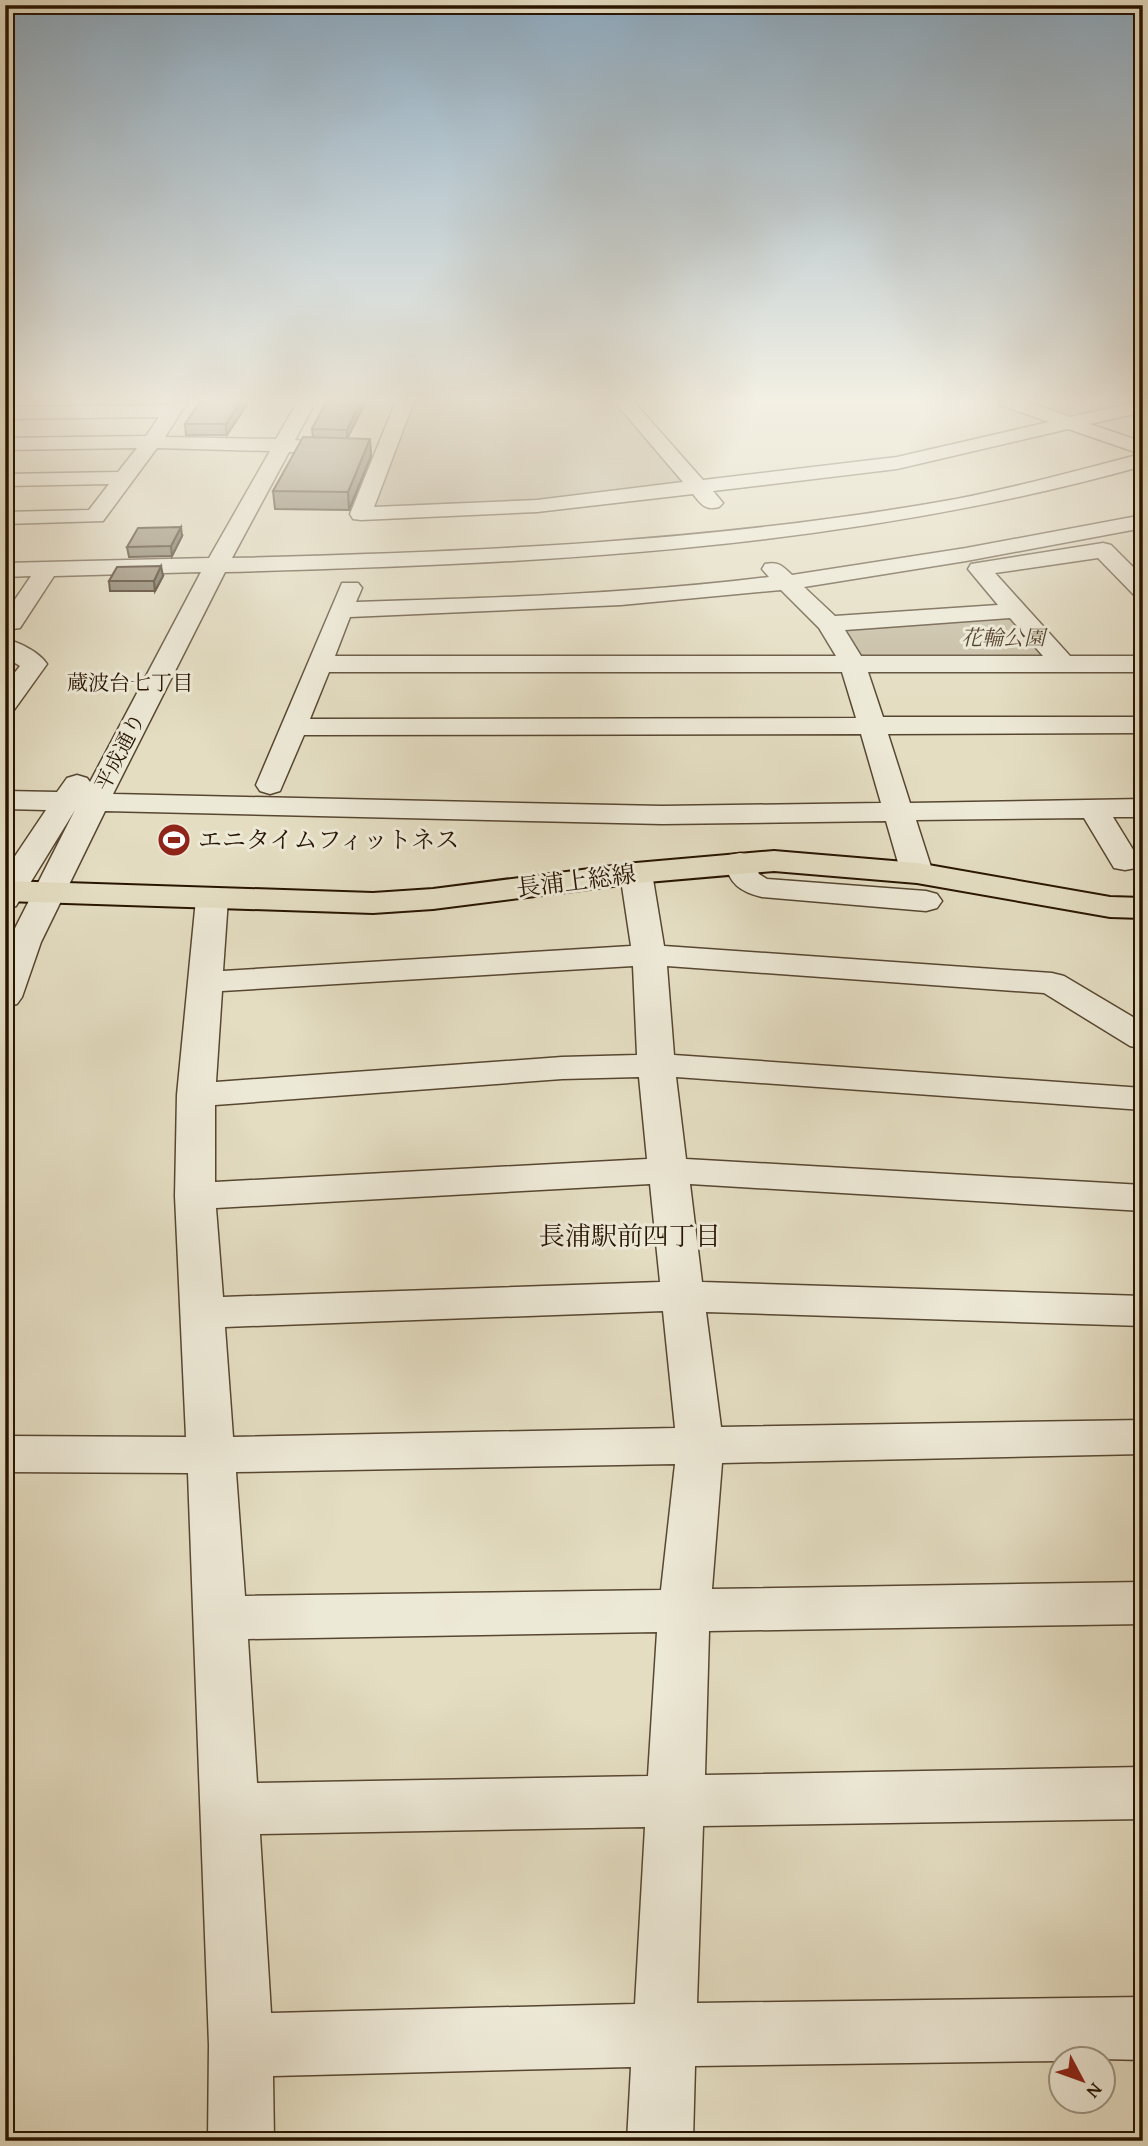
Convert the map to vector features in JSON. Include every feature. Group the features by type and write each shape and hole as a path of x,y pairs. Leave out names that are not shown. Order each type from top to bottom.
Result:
{"main road":[{"name":"長浦上総線","path":"6,894 51,891 373,903 444,898 636,873 774,860 872,882 1143,908"}],"street":[{"path":"5,518 95,516 106,501"},
{"name":"平成通り","path":"5,997 24,942 51,891 86,792 243,501"},
{"path":"366,501 361,514 537,506 584,501"},
{"path":"710,501 740,536 829,624 853,664 922,887"},
{"path":"5,570 206,566 564,551 740,536 969,501"},
{"path":"340,610 548,604 787,583 961,556 1143,521"},
{"path":"1063,664 1013,611 979,569 1102,550 1143,591"},
{"path":"270,785 362,560"},
{"path":"5,623 11,623 47,569"},
{"path":"829,624 1013,611"},
{"path":"5,646 34,664 5,704"},
{"path":"320,664 1143,664"},
{"path":"293,727 1143,725"},
{"path":"5,779 86,792 662,815 896,800 1143,790"},
{"path":"5,800 86,792 270,785 1143,808"},
{"name":"平成通り","path":"6,894 86,792"},
{"path":"1093,808 1125,861"},
{"path":"636,873 649,955 656,1065 700,1446 684,1610 660,2141"},
{"path":"212,899 196,1095 195,1196 221,1618 241,2045 241,2141"},
{"path":"206,982 649,955 1052,983 1143,1038"},
{"path":"196,1095 562,1068 656,1065 1143,1099"},
{"path":"195,1196 670,1170 1143,1198"},
{"path":"202,1313 681,1296 1143,1311"},
{"path":"5,1454 209,1455 1143,1437"},
{"path":"221,1618 1143,1603"},
{"path":"229,1809 1143,1793"},
{"path":"241,2045 1143,2028"}],"green space":[{"path":"366,501 535,501 361,514"},
{"name":"花輪公園","path":"1013,611 1063,664 853,664 829,624"}],"building":[{"path":"181,527 171,546 127,547 138,528"},
{"path":"161,566 154,581 109,581 117,567"}],"place":[{"name":"エニタイムフィットネス","path":"174,840"}],"district":[{"name":"蔵波台七丁目","path":"130,683"},
{"name":"長浦駅前四丁目","path":"630,1236"}]}
